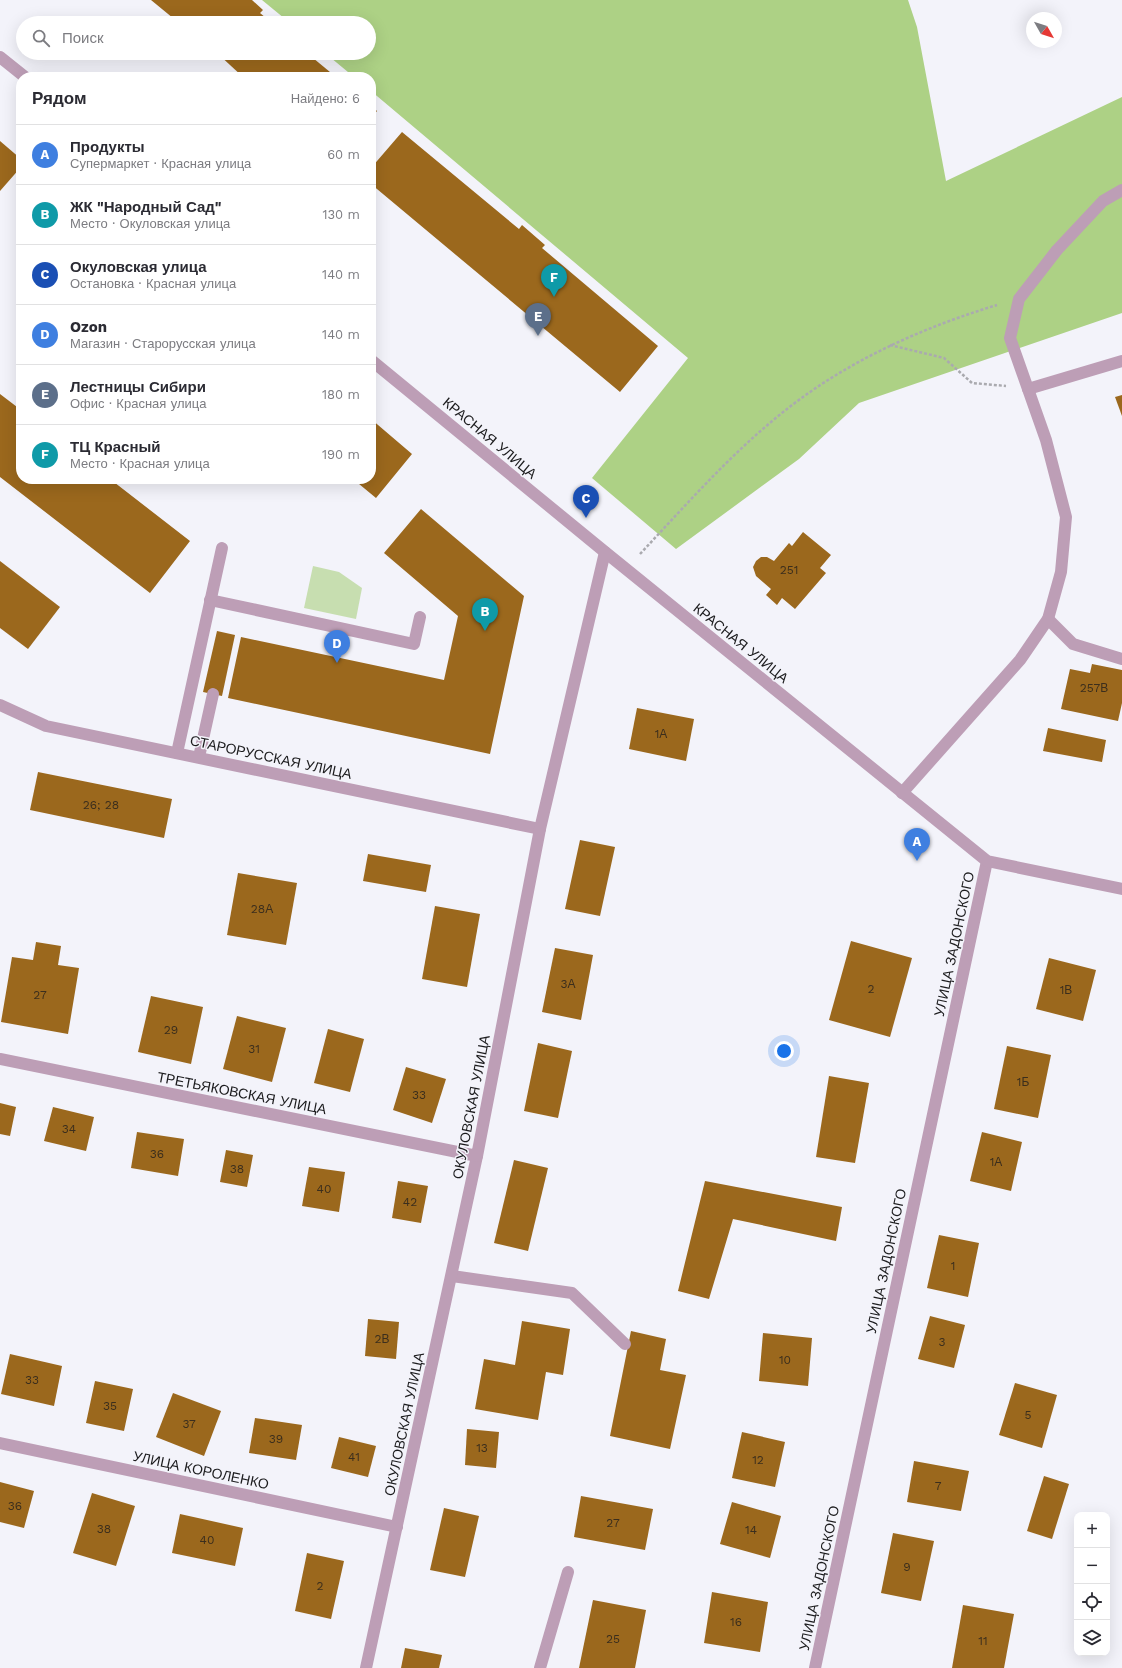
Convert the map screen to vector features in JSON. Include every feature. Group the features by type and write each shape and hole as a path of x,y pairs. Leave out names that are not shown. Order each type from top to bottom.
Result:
{"street":[{"path":"0,56 19,72"},
{"path":"902,793 1020,660 1048,619 1061,572 1066,517 1046,440 1010,338 1019,299 1057,250 1103,201 1122,190"},
{"path":"1028,389 1122,360"},
{"name":"КРАСНАЯ УЛИЦА","path":"376,364 605,552 987,861 1122,889"},
{"path":"177,753 222,548"},
{"name":"ОКУЛОВСКАЯ УЛИЦА","path":"366,1668 477,1156 540,829 605,552"},
{"path":"210,600 414,644 420,617"},
{"path":"1048,619 1073,644 1122,659"},
{"path":"199,757 213,694"},
{"name":"СТАРОРУССКАЯ УЛИЦА","path":"0,705 46,726 540,829"},
{"name":"УЛИЦА ЗАДОНСКОГО","path":"815,1668 987,861"},
{"name":"ТРЕТЬЯКОВСКАЯ УЛИЦА","path":"0,1059 477,1156"},
{"path":"452,1276 572,1293 625,1344"},
{"name":"УЛИЦА КОРОЛЕНКО","path":"0,1443 397,1527"},
{"path":"540,1668 568,1572"}],"path":[{"path":"626,569 713,476 777,417 833,376 889,345 964,315 1019,299"},
{"path":"889,345 944,358 972,383 1028,389"}],"green space":[{"path":"262,0 908,0 917,27 946,181 1122,97 1122,313 859,403 799,459 676,549 592,478 688,358 376,95 376,72 348,72 333,60 376,60 376,16 281,16"},
{"path":"313,566 339,572 362,588 356,619 304,608"}],"building":[{"path":"151,0 252,0 263,10 260,13 264,16 170,16"},
{"path":"225,60 315,60 330,72 238,72"},
{"path":"402,132 519,229 522,225 545,245 542,248 658,346 620,392 376,188 376,162"},
{"path":"0,141 16,155 16,173 0,191"},
{"path":"0,394 16,406 16,484 116,484 190,541 150,593 0,477"},
{"path":"1122,395 1122,416 1115,397"},
{"path":"376,423 412,454 376,498 359,484 376,484"},
{"path":"421,509 524,596 490,754 228,698 241,637 444,680 458,616 384,553"},
{"path":"803,532 831,555 820,568 826,573 795,609 782,598 777,605 766,595 771,589 756,576 753,567 756,561 761,557 767,557 774,561 789,543 792,546"},
{"path":"0,561 60,607 28,649 0,628"},
{"path":"217,631 235,635 222,696 203,692"},
{"path":"1092,664 1122,670 1122,703 1118,721 1061,709 1070,669 1090,673"},
{"path":"637,708 694,719 686,761 629,749"},
{"path":"1048,728 1106,740 1102,762 1043,751"},
{"path":"38,772 172,799 164,838 30,810"},
{"path":"580,840 615,847 600,916 565,909"},
{"path":"368,854 431,865 426,892 363,881"},
{"path":"238,873 297,883 286,945 227,935"},
{"path":"435,906 480,914 467,987 422,979"},
{"path":"851,941 912,958 890,1037 829,1020"},
{"path":"36,942 61,946 58,965 79,968 68,1034 1,1022 12,957 33,960"},
{"path":"555,948 593,955 581,1020 542,1012"},
{"path":"1049,958 1096,970 1083,1021 1036,1009"},
{"path":"151,996 203,1007 191,1064 138,1052"},
{"path":"237,1016 286,1028 272,1082 223,1069"},
{"path":"328,1029 364,1039 350,1092 314,1083"},
{"path":"538,1043 572,1051 558,1118 524,1111"},
{"path":"1007,1046 1051,1055 1038,1118 994,1109"},
{"path":"406,1067 446,1079 432,1123 393,1110"},
{"path":"829,1076 869,1083 855,1163 816,1157"},
{"path":"0,1103 16,1107 10,1136 0,1134"},
{"path":"53,1107 94,1117 86,1151 44,1141"},
{"path":"137,1132 184,1139 178,1176 131,1168"},
{"path":"982,1132 1022,1142 1011,1191 970,1181"},
{"path":"226,1150 253,1155 247,1187 220,1182"},
{"path":"514,1160 548,1168 528,1251 494,1243"},
{"path":"309,1167 345,1172 339,1212 302,1206"},
{"path":"398,1181 428,1186 421,1223 392,1218"},
{"path":"705,1181 842,1207 836,1241 733,1219 709,1299 678,1291"},
{"path":"939,1235 979,1243 968,1297 927,1288"},
{"path":"930,1316 965,1325 954,1368 918,1359"},
{"path":"368,1319 399,1322 396,1359 365,1356"},
{"path":"522,1321 570,1329 563,1375 546,1372 538,1420 475,1409 484,1359 515,1365"},
{"path":"631,1331 666,1339 660,1370 686,1375 670,1449 610,1436"},
{"path":"763,1333 812,1338 808,1386 759,1381"},
{"path":"10,1354 62,1366 54,1406 1,1394"},
{"path":"95,1381 133,1389 124,1431 86,1423"},
{"path":"1015,1383 1057,1395 1042,1448 999,1435"},
{"path":"173,1393 221,1411 204,1456 156,1437"},
{"path":"255,1418 302,1425 296,1460 249,1453"},
{"path":"467,1429 499,1432 496,1468 465,1465"},
{"path":"742,1432 785,1442 775,1487 732,1478"},
{"path":"339,1437 376,1446 368,1477 331,1468"},
{"path":"914,1461 969,1471 961,1511 907,1502"},
{"path":"1044,1476 1069,1484 1052,1539 1027,1531"},
{"path":"0,1482 34,1491 24,1528 0,1522"},
{"path":"92,1493 135,1506 116,1566 73,1553"},
{"path":"581,1496 653,1509 645,1550 574,1537"},
{"path":"732,1502 781,1516 770,1558 720,1544"},
{"path":"444,1508 479,1516 465,1577 430,1570"},
{"path":"180,1514 243,1528 235,1566 172,1553"},
{"path":"893,1533 934,1541 921,1601 881,1593"},
{"path":"307,1553 344,1561 331,1619 295,1611"},
{"path":"712,1592 768,1602 760,1652 704,1643"},
{"path":"593,1600 646,1610 635,1668 579,1668"},
{"path":"963,1605 1014,1614 1004,1668 952,1668"},
{"path":"405,1648 442,1655 439,1668 401,1668"}],"place":[{"name":"ТЦ Красный","path":"554,297"},
{"name":"Лестницы Сибири","path":"538,336"},
{"name":"Окуловская улица","path":"586,518"},
{"name":"ЖК \"Народный Сад\"","path":"485,631"},
{"name":"Ozon","path":"337,663"},
{"name":"Продукты","path":"917,861"}]}
